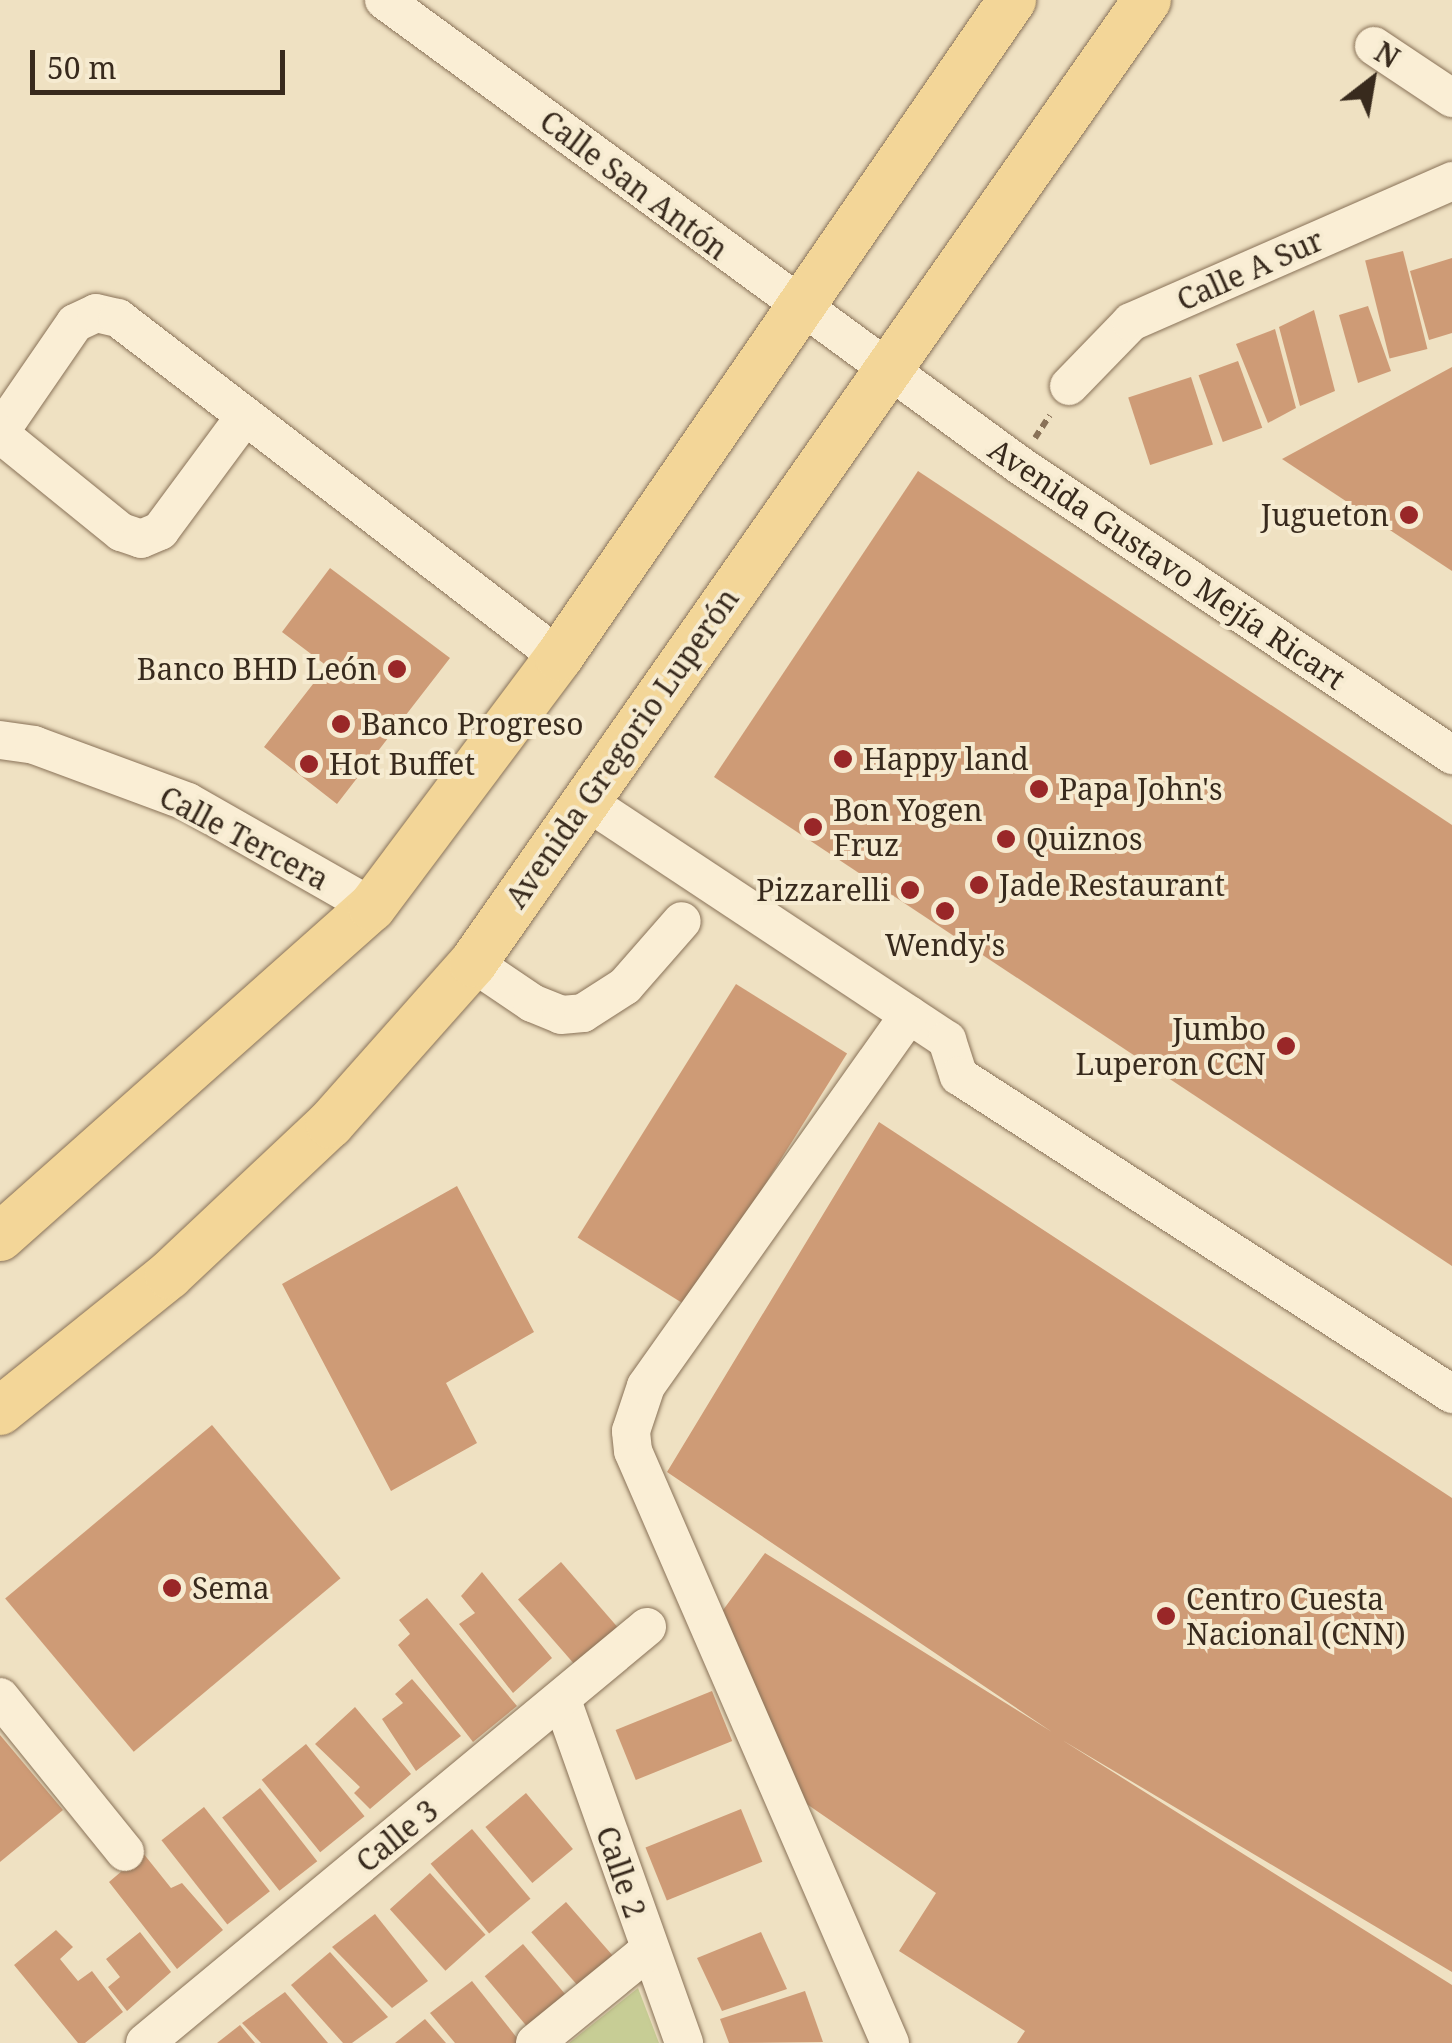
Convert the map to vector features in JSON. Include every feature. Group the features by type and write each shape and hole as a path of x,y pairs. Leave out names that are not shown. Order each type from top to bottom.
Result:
{"main road":[{"path":"0,1237 372,907 559,657 1012,0"},
{"name":"Avenida Gregorio Luperón","path":"0,1411 168,1275 330,1124 473,964 886,368 1147,0"}],"street":[{"name":"Calle San Antón","path":"384,0 886,368"},
{"path":"1374,46 1452,98"},
{"name":"Calle A Sur","path":"1069,386 1131,322 1452,181"},
{"path":"244,416 160,532 141,539 121,532 0,433 76,323 96,314 118,318 559,657"},
{"name":"Avenida Gustavo Mejía Ricart","path":"886,368 1018,464 1452,754"},
{"path":"1364,698 1361,710 1387,735 1452,781"},
{"name":"Calle Tercera","path":"0,740 34,745 188,802 372,907"},
{"path":"586,801 947,1040 959,1076 1452,1394"},
{"path":"473,964 532,1003 561,1014 582,1013 625,986 682,921"},
{"path":"890,2043 633,1451 631,1431 646,1386 909,1015"},
{"name":"Calle 3","path":"145,2043 648,1626"},
{"path":"0,1697 125,1852"},
{"name":"Calle 2","path":"562,1700 684,2043"},
{"path":"535,2043 648,1950"}],"path":[{"path":"1018,464 1069,386"}],"green space":[{"path":"638,1988 659,2043 569,2043"}],"building":[{"path":"1403,251 1427,349 1390,358 1365,260"},
{"path":"1452,258 1452,333 1429,340 1410,271"},
{"path":"1368,306 1391,371 1358,383 1339,315"},
{"path":"1314,310 1335,391 1300,406 1279,327"},
{"path":"1275,329 1296,408 1268,423 1236,344"},
{"path":"1238,361 1262,428 1223,442 1199,375"},
{"name":"Jugueton","path":"1452,367 1452,571 1282,459"},
{"path":"1191,377 1213,445 1150,465 1128,397"},
{"name":"Jumbo Luperon CCN","path":"918,471 1452,825 1452,1266 714,777"},
{"path":"330,568 450,658 337,804 264,747 327,666 282,632"},
{"path":"736,984 847,1053 689,1307 578,1238"},
{"name":"Centro Cuesta Nacional (CNN)","path":"879,1122 1452,1498 1452,1972 1062,1740 1452,1985 1452,2043 1017,2043 1025,2031 899,1951 936,1893 782,1787 715,1621 765,1553 1052,1732 667,1472"},
{"path":"457,1186 534,1332 446,1383 477,1443 391,1491 282,1284"},
{"name":"Sema","path":"212,1425 341,1578 134,1752 5,1599"},
{"path":"561,1562 621,1631 578,1669 518,1599"},
{"path":"482,1572 552,1658 513,1693 459,1624 475,1613 461,1596"},
{"path":"427,1598 517,1706 473,1742 398,1645 410,1634 399,1620"},
{"path":"412,1679 461,1736 416,1771 382,1719 403,1703 395,1694"},
{"path":"712,1691 732,1741 636,1780 616,1730"},
{"path":"355,1707 411,1774 370,1809 354,1793 360,1787 315,1744"},
{"path":"0,1735 63,1810 0,1862"},
{"path":"306,1744 365,1816 320,1852 262,1780"},
{"path":"260,1788 317,1861 279,1891 222,1818"},
{"path":"526,1793 573,1849 532,1883 485,1827"},
{"path":"204,1807 270,1891 227,1925 161,1840"},
{"path":"741,1809 762,1862 667,1900 646,1848"},
{"path":"472,1829 530,1899 489,1933 431,1864"},
{"path":"143,1853 171,1888 182,1883 223,1930 177,1969 109,1882"},
{"path":"430,1873 486,1935 445,1971 390,1909"},
{"path":"566,1902 615,1958 580,1988 531,1932"},
{"path":"375,1914 428,1981 392,2008 332,1947"},
{"path":"56,1930 73,1947 60,1959 78,1981 92,1971 123,2012 85,2043 78,2043 14,1965"},
{"path":"140,1932 171,1972 127,2011 108,1987 120,1977 106,1959"},
{"path":"761,1932 787,1989 722,2011 697,1958"},
{"path":"523,1944 568,1998 530,2030 485,1976"},
{"path":"330,1952 388,2017 352,2043 343,2043 291,1985"},
{"path":"472,1981 521,2043 455,2043 430,2013"},
{"path":"805,1991 823,2042 729,2043 720,2019"},
{"path":"285,1992 328,2043 261,2043 242,2023"},
{"path":"425,2019 446,2043 395,2043"},
{"path":"240,2025 255,2043 217,2043"}],"place":[{"name":"Jugueton","path":"1409,515"},
{"name":"Banco BHD León","path":"397,669"},
{"name":"Banco Progreso","path":"341,724"},
{"name":"Happy land","path":"843,759"},
{"name":"Hot Buffet","path":"309,764"},
{"name":"Papa John's","path":"1039,789"},
{"name":"Bon Yogen Fruz","path":"813,827"},
{"name":"Quiznos","path":"1006,839"},
{"name":"Jade Restaurant","path":"979,885"},
{"name":"Pizzarelli","path":"910,890"},
{"name":"Wendy's","path":"945,911"},
{"name":"Jumbo Luperon CCN","path":"1286,1046"},
{"name":"Sema","path":"172,1588"},
{"name":"Centro Cuesta Nacional (CNN)","path":"1166,1616"}]}
